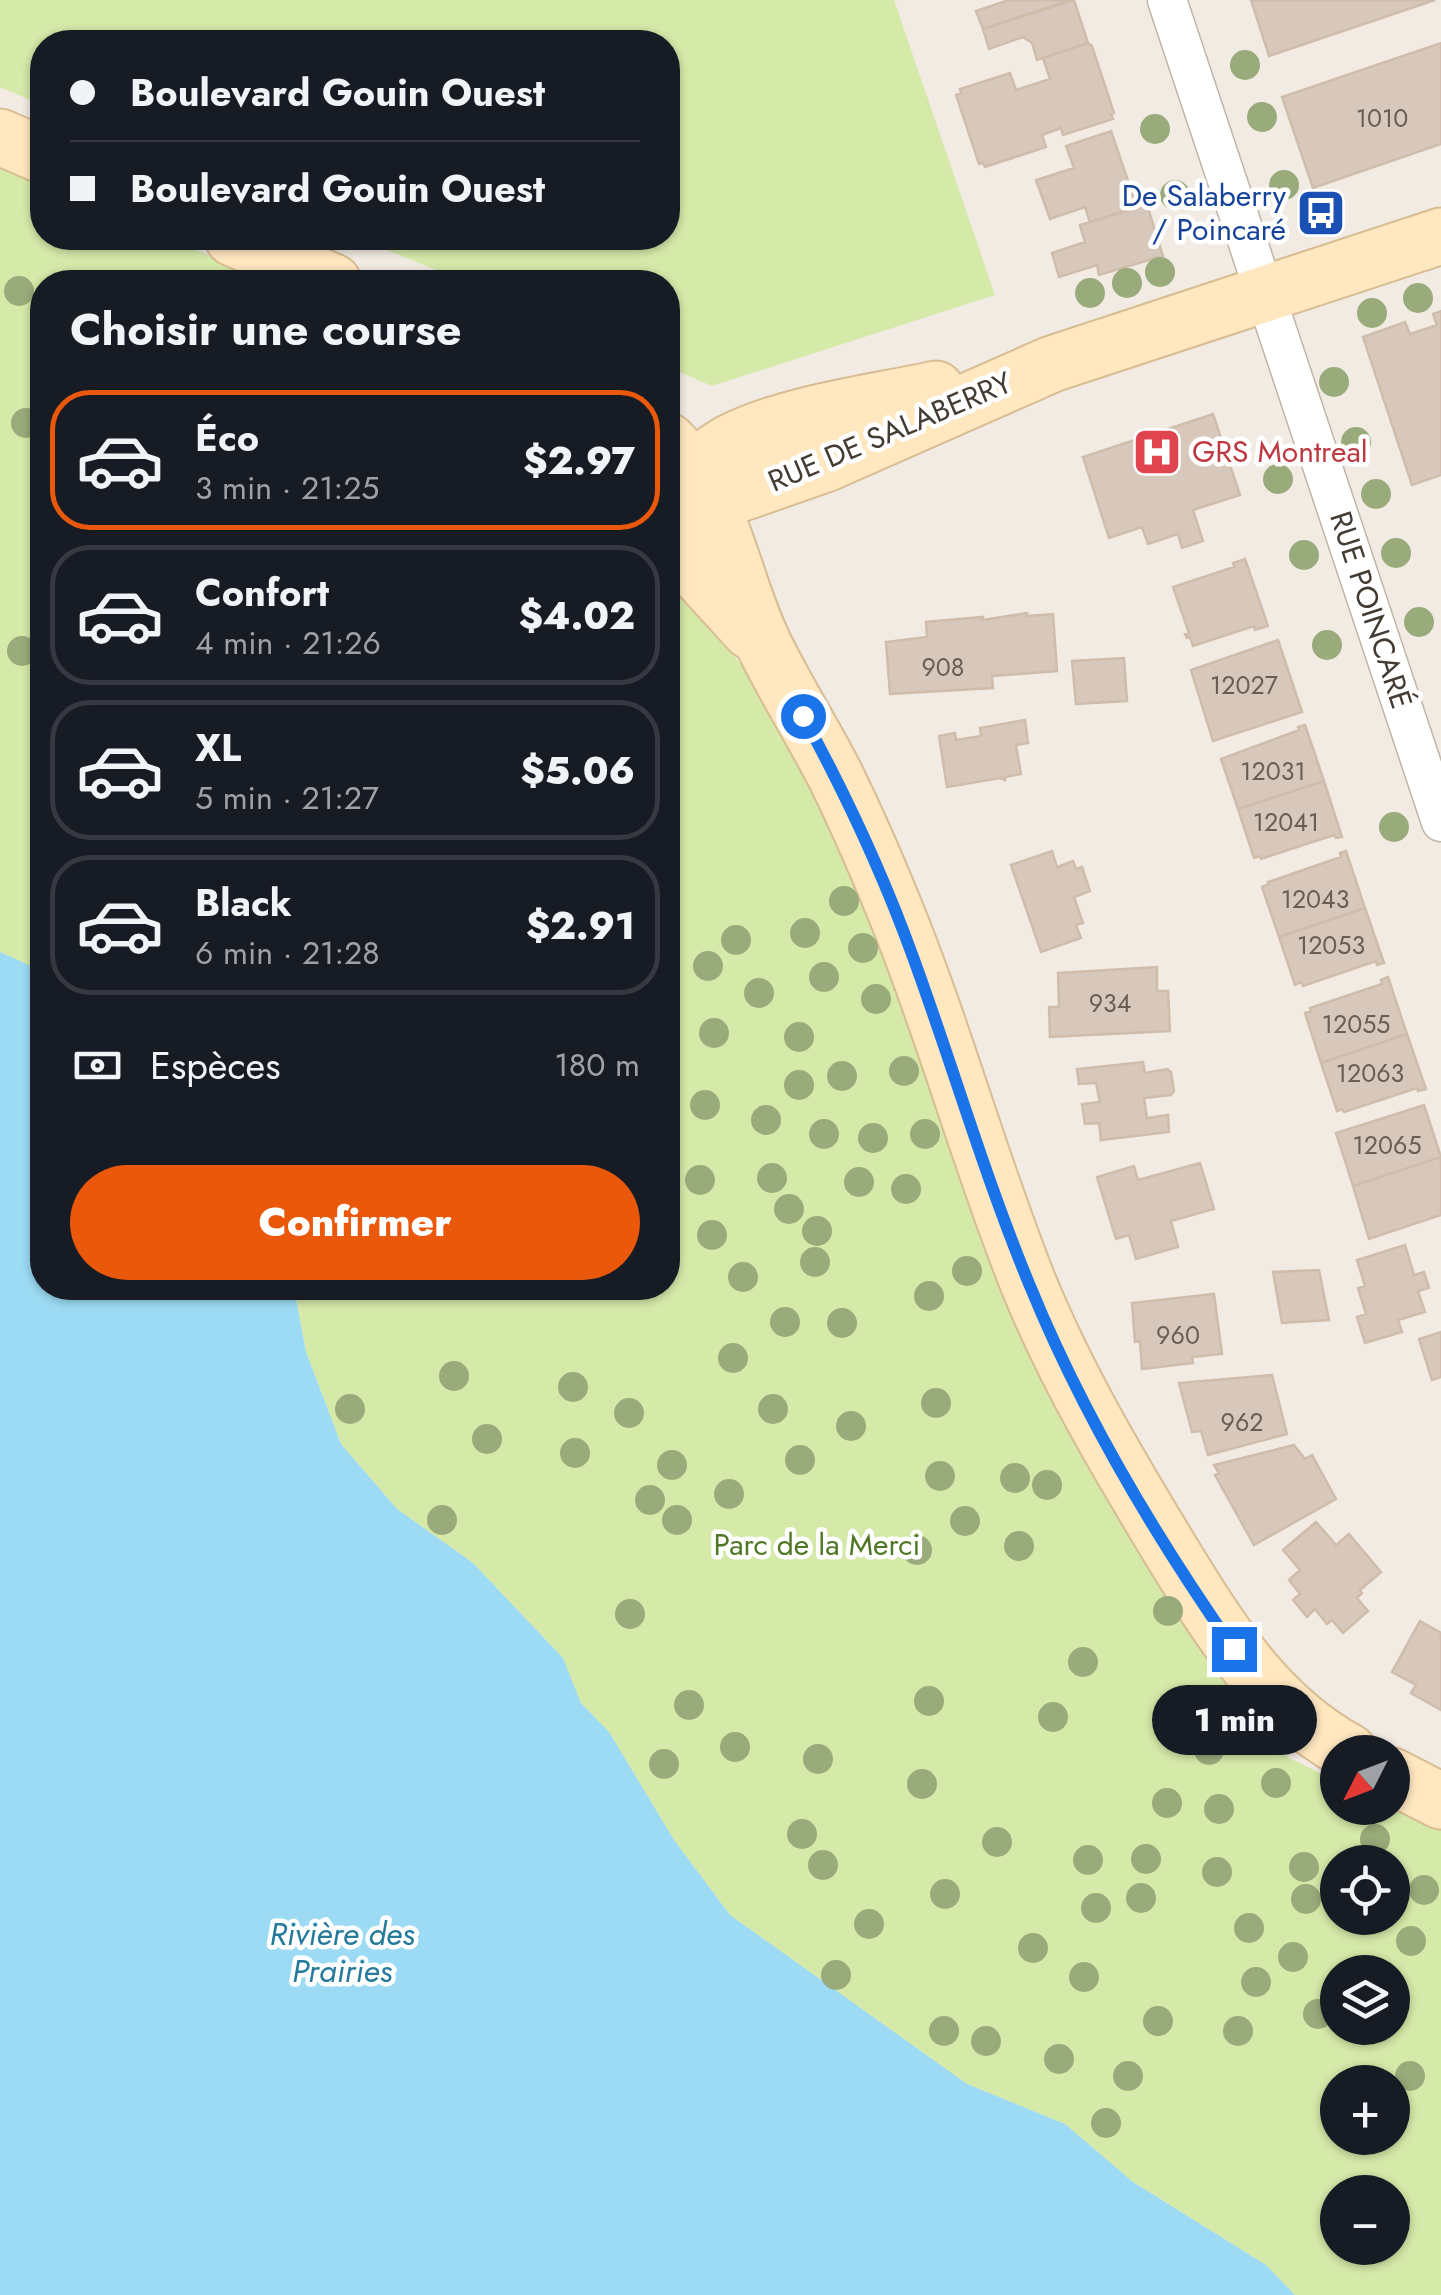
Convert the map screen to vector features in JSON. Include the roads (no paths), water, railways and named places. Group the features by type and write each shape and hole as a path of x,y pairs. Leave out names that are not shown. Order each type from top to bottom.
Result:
{"street":[{"name":"RUE POINCARÉ","path":"1167,0 1441,822"},
{"path":"0,136 30,150"},
{"name":"RUE DE SALABERRY","path":"680,480 729,444 809,416 1052,364 1441,236"},
{"path":"260,250 305,270"},
{"path":"680,480 720,520 765,648 870,850 914,958 1030,1288 1094,1420 1234,1649 1297,1718 1323,1735"},
{"path":"680,554 765,648"},
{"path":"1410,1785 1441,1800"}],"water":[{"name":"Rivière des Prairies","path":"0,952 30,966 30,1300 296,1300 306,1352 341,1444 397,1509 473,1563 563,1658 581,1703 609,1732 674,1840 730,1915 967,2084 1065,2124 1133,2182 1266,2265 1295,2295 0,2295"}],"place":[{"name":"De Salaberry / Poincaré","path":"1321,213"},
{"name":"GRS Montreal","path":"1157,452"}],"park label":[{"name":"Parc de la Merci","path":"817,1545"}]}
